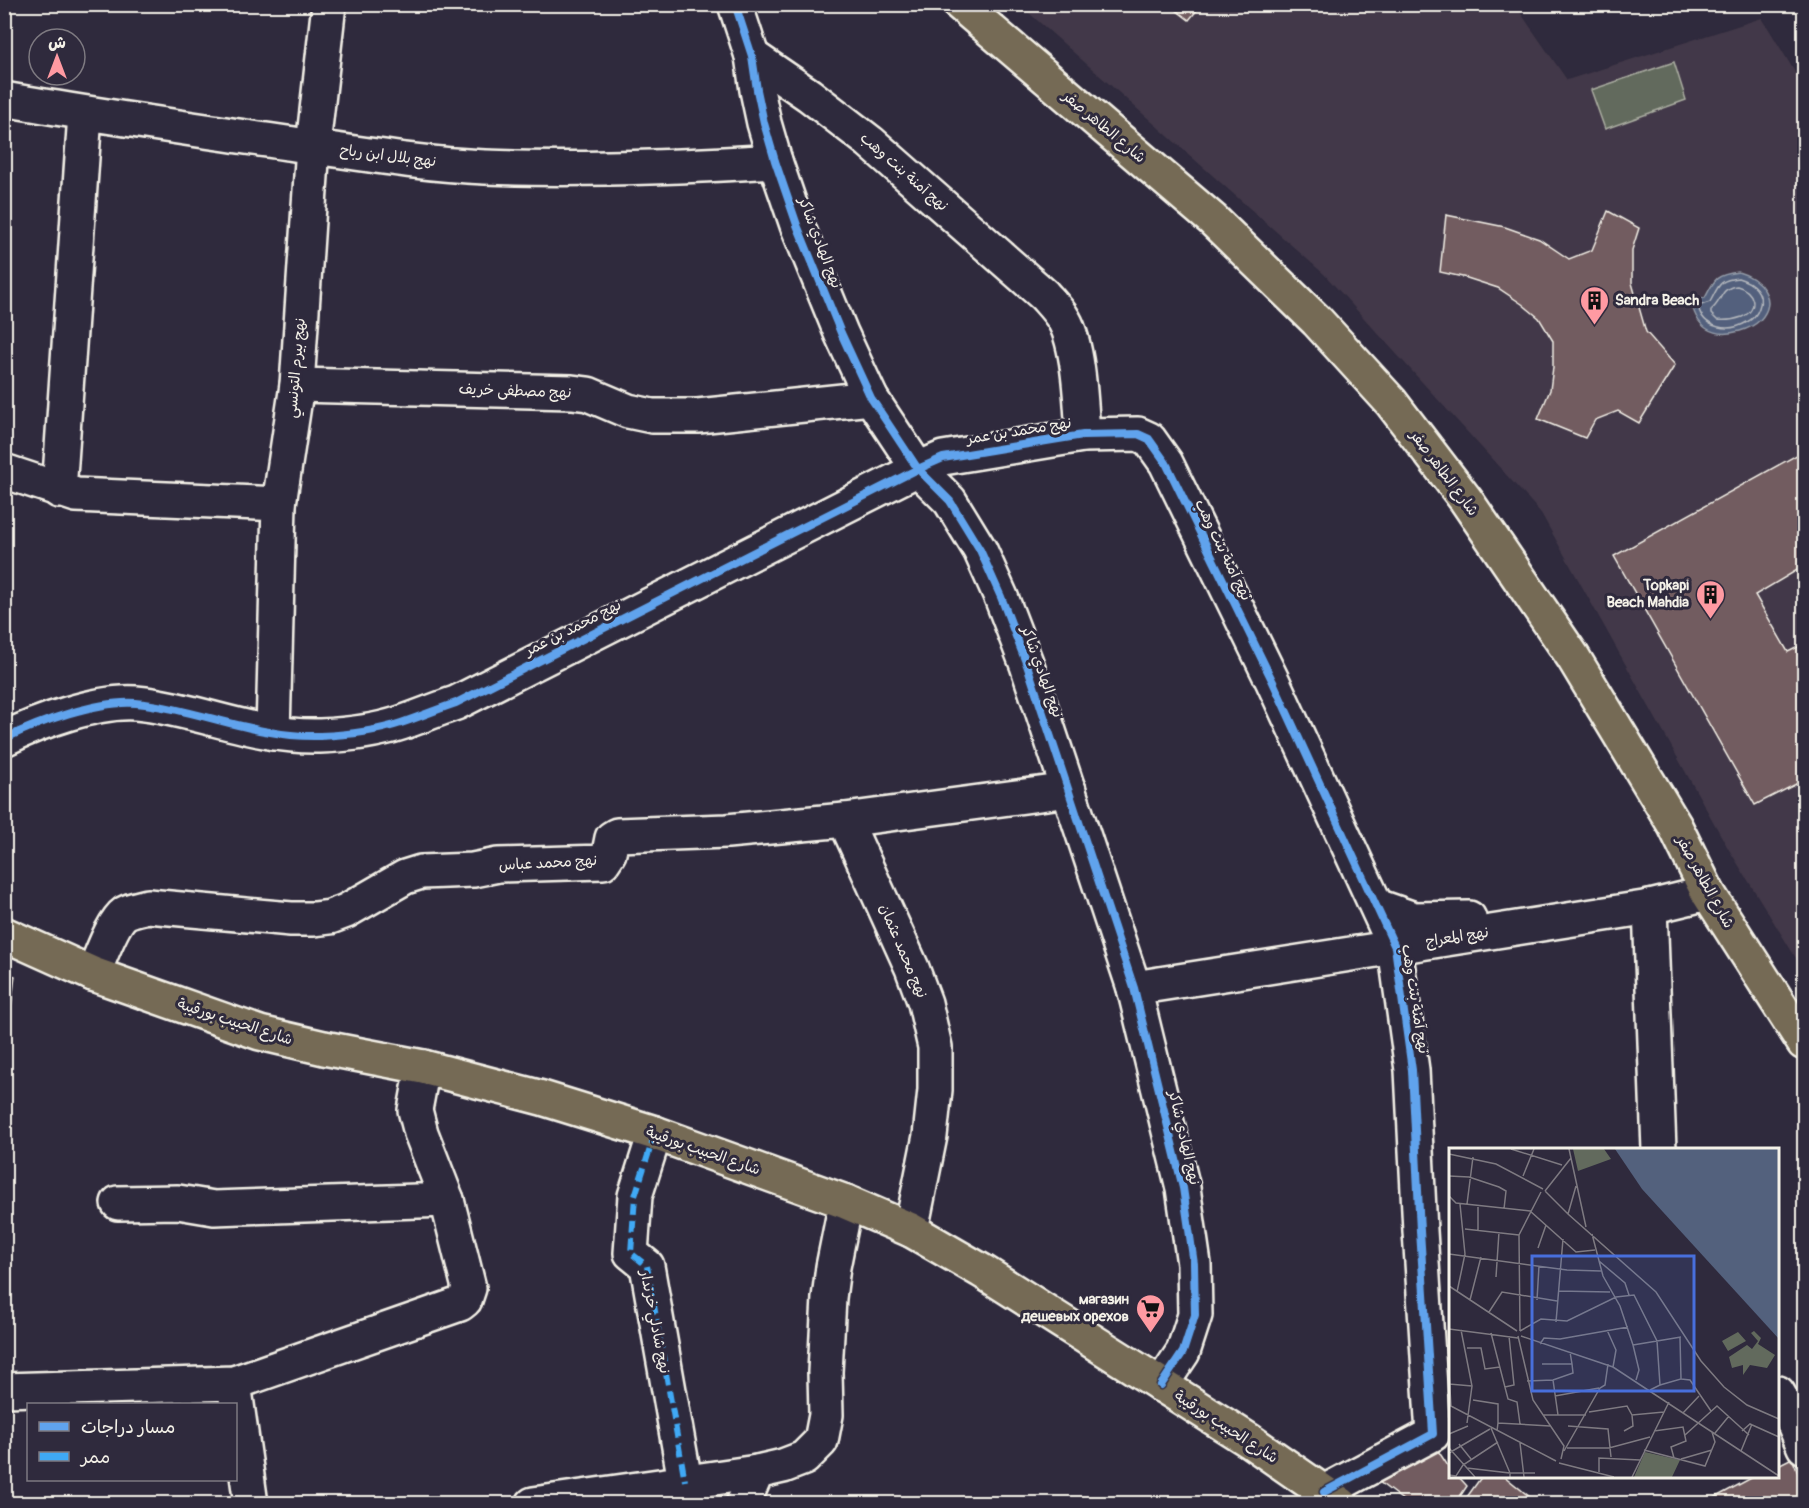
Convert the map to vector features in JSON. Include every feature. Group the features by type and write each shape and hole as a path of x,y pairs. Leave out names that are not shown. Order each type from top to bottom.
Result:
{"main road":[{"name":"شارع الطاهر صفر","path":"960,4 1212,219 1317,321 1391,402 1466,500 1573,657 1675,826 1708,892 1804,1043"},
{"name":"شارع الحبيب بورقيبة","path":"4,934 93,974 260,1033 423,1067 542,1098 655,1134 846,1202 911,1230 982,1271 1250,1441 1333,1498"}],"street":[{"name":"نهج بيرم التونسي","path":"273,733 279,504 297,385 313,146 329,4"},
{"name":"نهج الهادي شاكر","path":"735,4 752,56 764,123 797,225 871,398 918,468 950,501 980,550 1001,597 1027,665 1134,988 1183,1188 1194,1264 1195,1315 1183,1352 1161,1385"},
{"name":"نهج آمنة بنت وهب","path":"752,56 809,95 870,142 1044,295 1065,321 1073,346 1083,435"},
{"name":"نهج بلال ابن رباح","path":"4,99 85,114 395,159 484,167 682,167 775,161"},
{"path":"59,490 85,114"},
{"name":"نهج مصطفى خريف","path":"297,385 572,392 588,394 628,411 652,416 698,416 871,398"},
{"name":"نهج آمنة بنت وهب","path":"1138,434 1149,439 1166,463 1273,682 1395,947 1412,1070 1420,1231 1442,1431 1333,1498"},
{"name":"نهج محمد بن عمر","path":"4,739 70,714 107,705 134,703 273,733 319,736 353,733 398,724 456,703 918,468 943,458 1083,435 1138,434"},
{"path":"4,471 76,495 279,504"},
{"name":"نهج محمد عباس","path":"93,974 117,921 125,913 136,908 148,906 291,920 314,920 346,911 405,877 421,872 473,870 498,865 603,862 609,853 612,838 617,835 727,831 845,820 1069,790"},
{"name":"نهج محمد عثمان","path":"845,820 912,968 925,1003 935,1047 935,1090 930,1136 911,1230"},
{"name":"نهج المعراج","path":"1134,988 1650,907 1708,892"},
{"path":"1377,906 1414,919 1590,916"},
{"path":"1650,907 1659,1148"},
{"path":"4,1390 234,1383 416,1317 460,1304 465,1300 469,1288 447,1200 421,1133 415,1110 423,1067"},
{"name":"نهج شادلي خزندار","path":"655,1134 635,1196 631,1252 647,1266 685,1481"},
{"path":"118,1203 178,1202 214,1208 447,1200"},
{"path":"536,1503 757,1472 804,1458 821,1441 826,1415 825,1372 829,1298 846,1202"},
{"path":"234,1383 237,1403"},
{"path":"1779,1395 1804,1447"},
{"path":"237,1404 251,1503"},
{"path":"743,1503 757,1472"}],"shaded area":[{"path":"1020,5 1515,5 1567,80 1762,18 1804,87 1804,971 1728,848 1541,513 1324,274"}],"green space":[{"path":"1674,62 1686,100 1605,129 1591,90"}],"water":[{"path":"1738,272 1760,284 1767,297 1768,304 1765,312 1753,326 1730,333 1713,332 1701,324 1696,317 1691,299 1705,298 1717,279"}],"building":[{"path":"1168,4 1202,4 1189,20"},
{"name":"Sandra Beach","path":"1608,211 1639,228 1632,250 1632,283 1646,332 1675,365 1639,423 1618,411 1595,420 1585,438 1538,419 1550,390 1553,367 1553,341 1539,318 1498,288 1440,272 1446,215 1505,227 1539,239 1569,259 1592,250"},
{"name":"Topkapi Beach Mahdia","path":"1804,451 1804,566 1755,595 1788,652 1804,644 1804,780 1755,805 1614,556"},
{"path":"4,972 15,976 9,1025 4,1027"},
{"path":"1431,1440 1449,1467 1449,1478 1460,1478 1467,1486 1455,1504 1408,1504 1374,1478"},
{"path":"1792,1458 1804,1488 1804,1496 1795,1504 1703,1504 1751,1478 1779,1478 1779,1464"},
{"path":"1481,1478 1506,1478 1536,1502 1462,1504"}],"marked path":[{"path":"655,1133 635,1196 631,1253 647,1266 685,1481"}],"cycle path":[{"path":"735,4 752,56 764,123 797,225 841,333 871,398 918,469 950,501 980,550 1001,597 1027,665 1134,988 1183,1188 1194,1264 1195,1315 1183,1352 1161,1385"},
{"path":"4,739 68,714 121,703 159,706 273,733 296,735 339,735 392,726 456,703 943,458 1083,435 1138,434 1149,439 1166,463 1273,682 1395,947 1412,1070 1433,1434 1324,1492"}],"place":[{"name":"Sandra Beach","path":"1594,326"},
{"name":"Topkapi Beach Mahdia","path":"1710,620"},
{"name":"магазин дешевых орехов","path":"1150,1334"}]}
